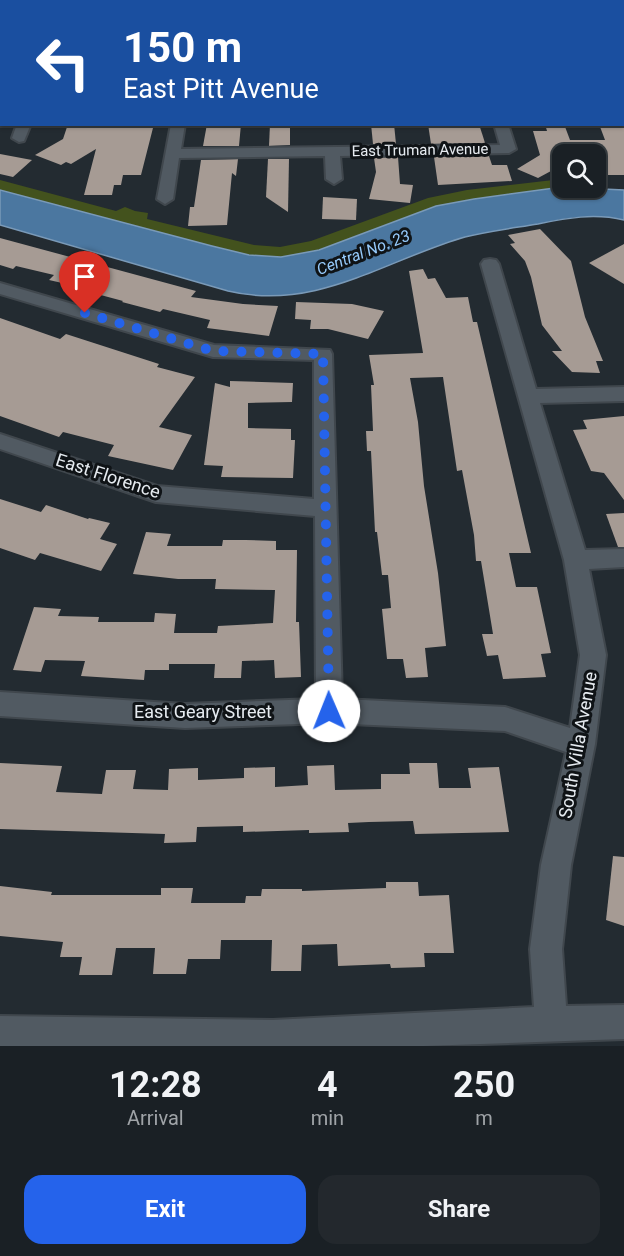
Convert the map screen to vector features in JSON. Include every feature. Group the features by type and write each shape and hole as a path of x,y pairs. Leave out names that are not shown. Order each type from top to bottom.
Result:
{"street":[{"path":"165,199 178,126"},
{"name":"East Truman Avenue","path":"173,154 509,149 502,126"},
{"name":"East Truman Avenue","path":"332,152 334,179"},
{"name":"South Villa Avenue","path":"489,264 576,560 593,655 581,744 556,865 546,949 550,1023"},
{"path":"0,288 213,351 323,354 329,711"},
{"path":"528,396 624,394"},
{"name":"East Florence","path":"0,441 156,494 326,509"},
{"path":"576,560 624,558"},
{"name":"East Geary Street","path":"0,704 185,716 329,711 505,719 581,744"},
{"path":"0,1034 273,1037 550,1023 624,1022"}],"green space":[{"path":"0,180 116,211 125,207 148,213 147,219 254,245 280,247 311,241 428,198 467,190 552,180 552,188 436,206 319,250 282,257 249,255 0,190"}],"water":[{"name":"Central No. 23","path":"552,188 552,198 606,198 606,189 624,190 624,220 581,217 474,235 321,289 291,295 260,296 228,291 0,225 0,190 249,255 281,257 319,250 436,206"}],"building":[{"path":"67,126 153,126 141,175 123,175 121,185 114,185 112,195 84,195 96,149 71,164 66,162 61,165 35,155 63,139"},
{"path":"207,126 241,126 239,146 203,146"},
{"path":"270,126 290,126 290,145 269,146"},
{"path":"371,126 394,126 396,144 373,144"},
{"path":"428,126 480,126 485,143 431,144"},
{"path":"546,126 565,126 570,140 605,140 600,126 624,126 624,175 607,175 606,144 552,144 552,172 538,178 517,169 540,155 533,131 547,131"},
{"path":"0,154 32,160 13,177 0,174"},
{"path":"489,156 492,165 507,165 512,181 438,185 434,157"},
{"path":"398,157 400,184 413,185 410,203 369,199 376,172 374,158"},
{"path":"238,159 236,176 232,173 227,225 188,226 190,207 194,207 201,160"},
{"path":"268,159 289,159 288,212 266,197"},
{"path":"323,197 357,199 356,220 322,219"},
{"path":"540,229 571,261 585,317 603,361 596,361 600,373 572,372 552,351 562,351 542,325 525,261 510,244 515,243 508,235"},
{"path":"0,238 196,291 191,297 278,306 269,336 207,328 210,320 163,309 160,312 82,290 84,288 49,280 54,275 16,266 13,269 0,265"},
{"path":"624,244 624,284 589,263"},
{"path":"423,269 428,279 435,278 446,298 468,297 473,322 477,322 531,553 509,553 516,587 537,587 551,653 541,654 546,677 503,679 498,655 487,656 482,634 493,634 481,561 476,561 474,535 462,470 457,471 443,377 410,378 418,422 424,486 438,573 446,646 425,648 428,677 406,678 403,659 387,659 382,609 391,608 388,575 382,575 377,532 375,532 371,451 367,451 366,431 373,431 371,385 374,385 369,355 423,353 409,271"},
{"path":"296,302 352,304 384,311 368,339 328,329 310,329 311,320 295,319"},
{"path":"0,318 60,339 66,334 159,364 157,367 195,377 159,427 192,435 173,470 108,456 114,445 63,432 59,437 0,416"},
{"path":"230,381 293,383 292,402 248,403 248,428 291,429 291,440 295,440 293,478 221,477 223,466 204,465 215,383 230,387"},
{"path":"624,416 624,500 604,473 591,471 573,430 587,429 583,420"},
{"path":"0,499 41,512 46,505 88,519 110,523 100,539 117,544 101,571 40,553 35,560 0,548"},
{"path":"624,513 624,547 618,547 606,514"},
{"path":"146,532 171,534 167,546 222,546 223,540 245,540 276,541 276,550 297,550 296,622 299,622 301,677 275,678 274,660 242,661 241,678 214,678 215,664 169,664 169,670 145,670 144,680 81,676 85,661 45,660 41,672 13,670 34,607 61,609 58,616 99,617 98,622 154,622 155,613 176,614 174,633 217,633 218,626 273,623 275,590 215,589 216,579 178,579 133,574"},
{"path":"0,763 62,766 56,792 102,794 106,770 136,770 133,789 168,790 169,769 198,768 198,780 244,778 244,768 275,767 275,787 308,785 307,766 334,765 335,790 381,789 381,774 410,774 409,763 437,763 439,788 471,788 468,768 499,767 509,832 415,834 413,821 348,823 349,832 309,833 309,830 243,832 243,826 197,827 196,842 164,843 165,834 0,829"},
{"path":"613,856 624,857 624,926 606,920"},
{"path":"386,882 418,882 419,896 449,895 454,953 424,953 425,967 391,968 390,964 338,966 337,944 302,945 301,971 271,971 272,940 221,940 220,959 188,959 186,974 153,974 155,948 116,948 112,975 79,975 82,957 60,957 63,942 0,936 0,886 52,892 51,895 161,895 161,888 193,888 191,903 245,903 246,896 261,896 262,889 302,889 302,891 386,888"}],"route":[{"path":"85,313 213,351 323,354 329,711"}]}
